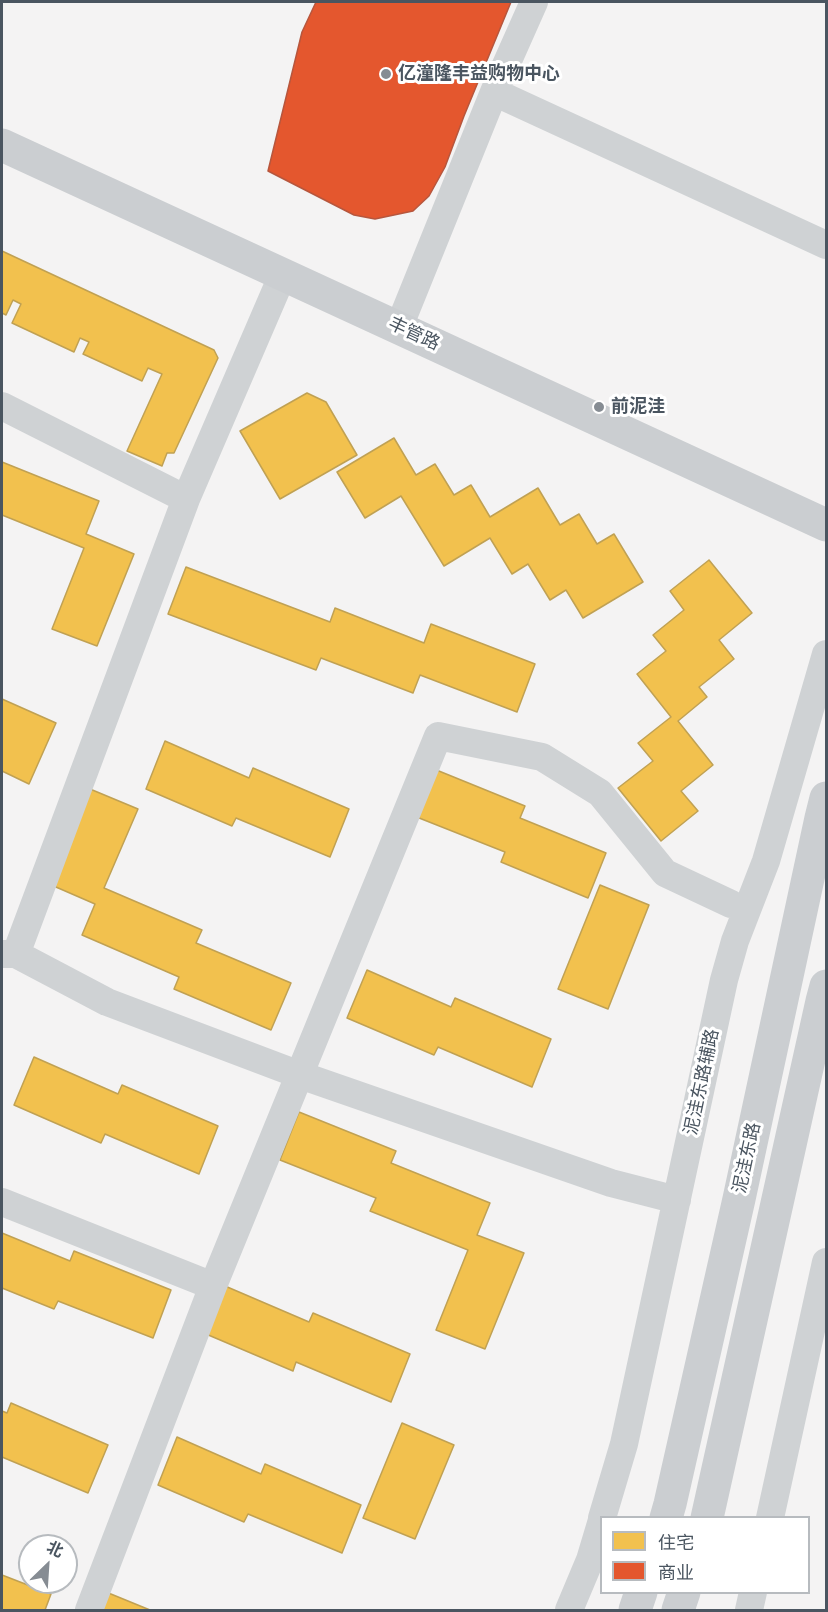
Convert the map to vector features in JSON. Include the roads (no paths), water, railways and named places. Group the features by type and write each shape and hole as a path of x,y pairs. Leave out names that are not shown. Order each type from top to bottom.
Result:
{"main road":[{"name":"丰管路","path":"2,145 280,282 826,542"},
{"name":"丰管路","path":"2,166 280,282 399,327 826,525"},
{"name":"泥洼东路","path":"667,1516 826,798"},
{"path":"707,1516 826,986"},
{"path":"635,1611 641,1594"},
{"path":"678,1611 684,1594"}],"street":[{"path":"399,327 534,2"},
{"path":"495,92 826,245"},
{"path":"280,282 208,444 9,954 107,1002 300,1075 610,1183 677,1200"},
{"path":"2,406 186,499"},
{"name":"泥洼东路辅路","path":"603,1516 624,1444 724,980 735,941 766,861 826,654"},
{"path":"89,1611 213,1286 438,736 542,757 600,793 665,873 731,904"},
{"path":"2,1202 213,1286"},
{"path":"770,1516 826,1262"},
{"name":"泥洼东路辅路","path":"569,1611 590,1560 600,1526"},
{"path":"749,1611 753,1594"}],"place":[{"name":"亿潼隆丰益购物中心","path":"386,74"},
{"name":"前泥洼","path":"599,407"}]}
